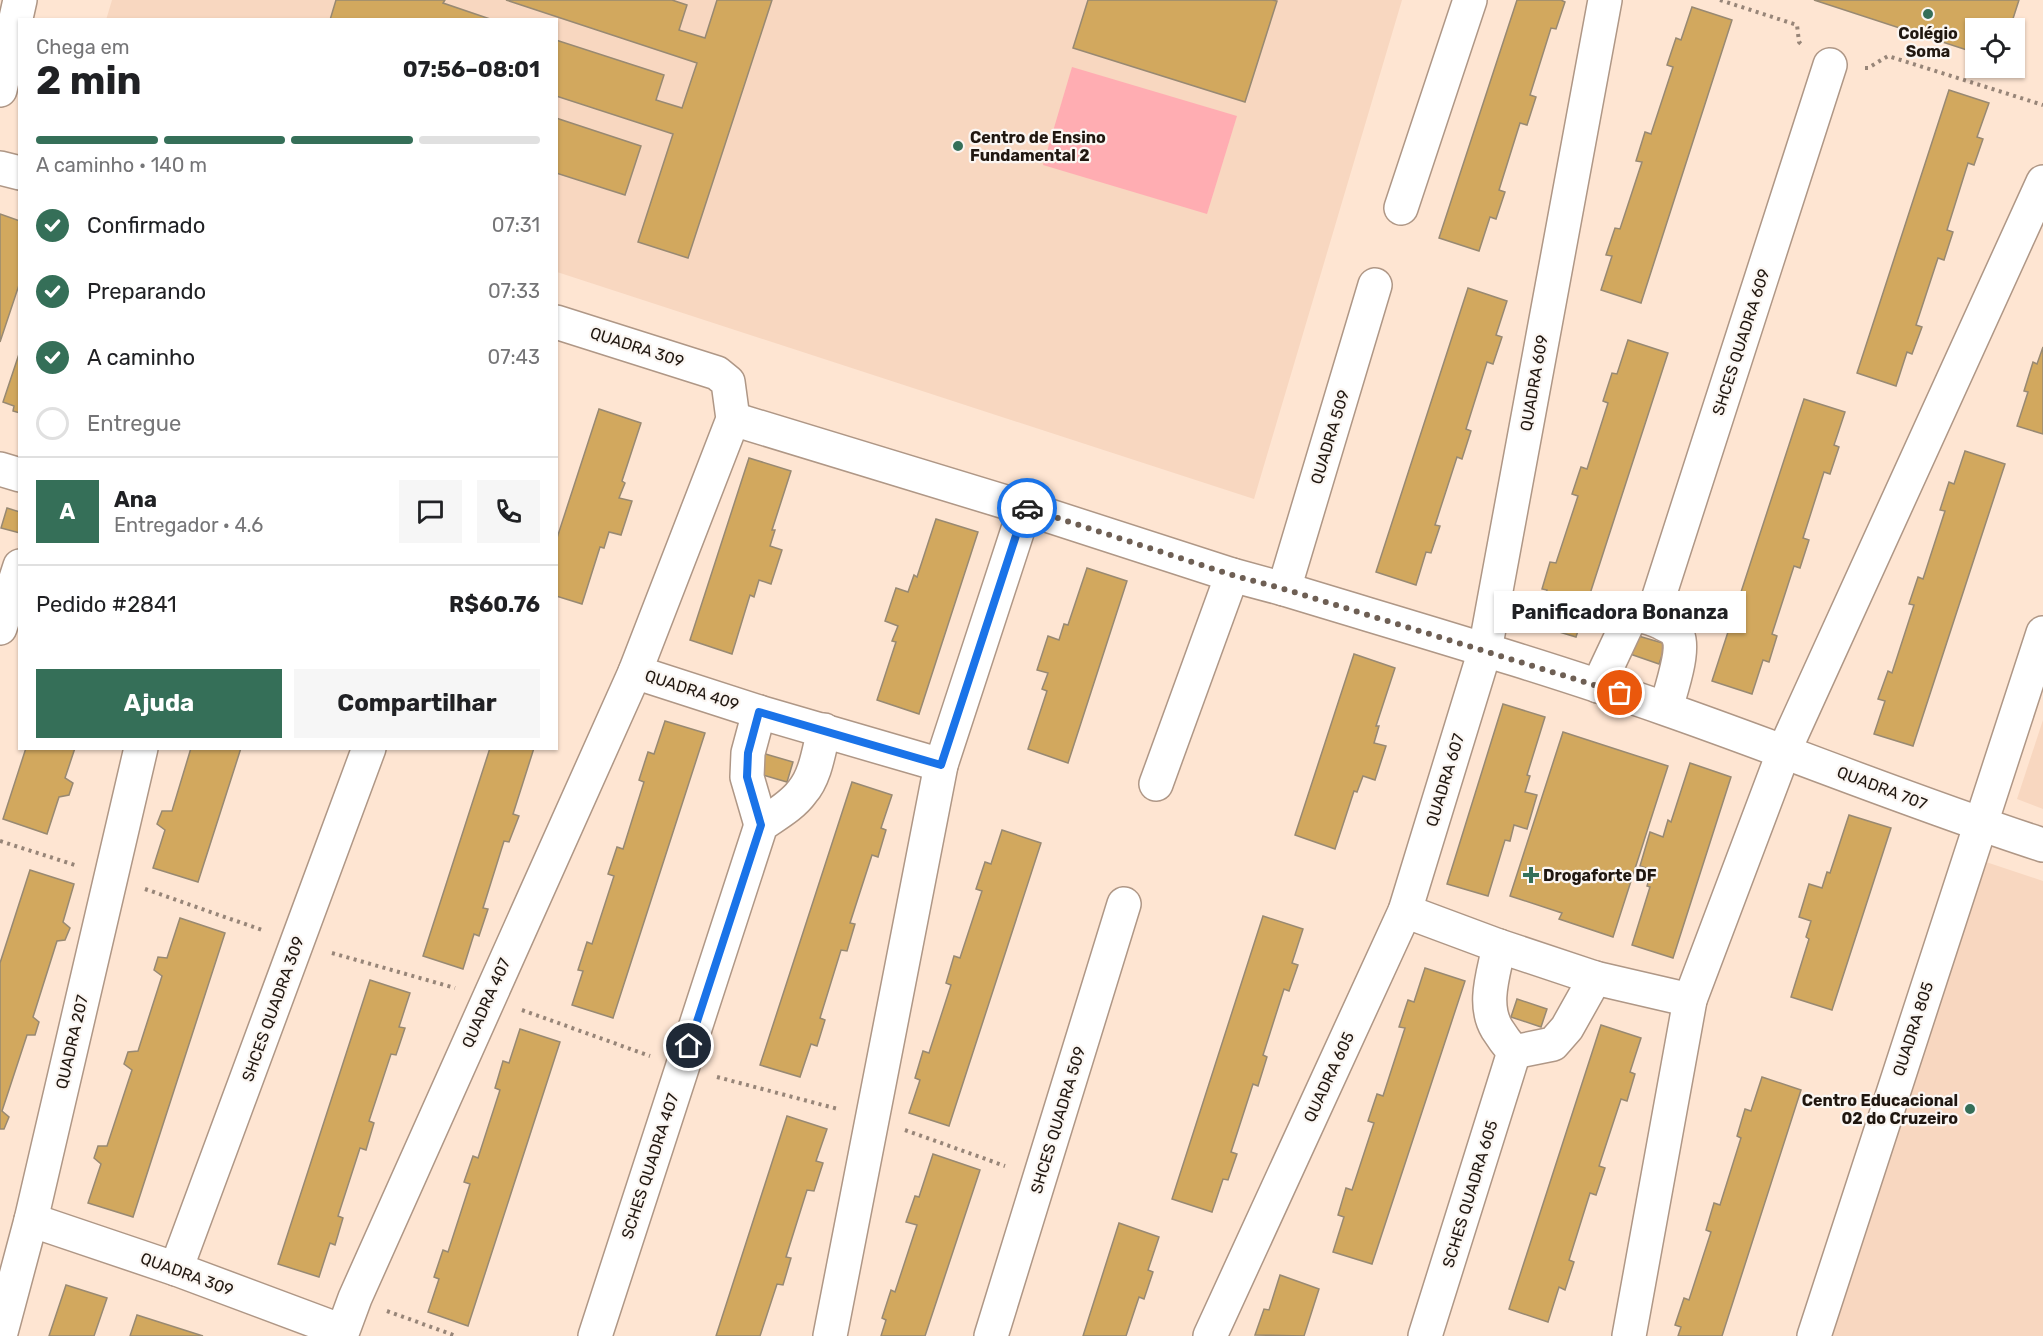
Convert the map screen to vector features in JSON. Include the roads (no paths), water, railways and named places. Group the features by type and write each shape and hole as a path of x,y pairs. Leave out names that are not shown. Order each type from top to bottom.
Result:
{"street":[{"path":"0,90 20,0"},
{"path":"1401,207 1470,0"},
{"name":"QUADRA 609","path":"1485,650 1605,0"},
{"name":"SHCES QUADRA 609","path":"1652,618 1830,65"},
{"path":"0,168 18,172"},
{"path":"1629,1336 1690,1000 1784,751 2043,182"},
{"name":"QUADRA 509","path":"1284,589 1376,285"},
{"name":"QUADRA 309","path":"558,323 717,373"},
{"name":"QUADRA 409","path":"717,373 728,382 733,419 634,672 759,712 941,765"},
{"path":"733,419 1025,508 1232,575 1485,650 1665,708 1784,751"},
{"path":"0,469 18,474"},
{"path":"830,1336 941,765 1025,508"},
{"path":"0,628 18,572"},
{"path":"1156,784 1232,575"},
{"path":"1598,686 1630,618 1635,616 1652,618 1674,630 1679,639 1677,669 1665,708"},
{"name":"QUADRA 805","path":"1814,1336 2043,633"},
{"name":"QUADRA 607","path":"1405,911 1485,650"},
{"name":"QUADRA 407","path":"341,1334 634,672"},
{"path":"759,712 748,753 747,777 761,825 792,803 804,791 813,771 825,730"},
{"name":"QUADRA 207","path":"0,1336 31,1220 141,750"},
{"name":"SHCES QUADRA 309","path":"176,1269 368,750"},
{"name":"QUADRA 707","path":"1784,751 1979,824"},
{"path":"1979,824 2043,845"},
{"name":"SCHES QUADRA 407","path":"595,1336 761,825"},
{"name":"SHCES QUADRA 509","path":"991,1336 1124,904"},
{"path":"1405,911 1595,978 1690,1000"},
{"name":"QUADRA 605","path":"1210,1336 1405,911"},
{"path":"1499,946 1490,995 1491,1014 1496,1028 1514,1052 1553,1044 1567,1029 1595,978"},
{"name":"SCHES QUADRA 605","path":"1425,1336 1514,1052"},
{"name":"QUADRA 309","path":"31,1220 176,1269 341,1334"}],"place":[{"name":"Colégio Soma","path":"1928,14"},
{"name":"Centro de Ensino Fundamental 2","path":"958,146"},
{"name":"Panificadora Bonanza","path":"1620,693"},
{"name":"Drogaforte DF","path":"1531,875"},
{"name":"Centro Educacional 02 do Cruzeiro","path":"1970,1109"}]}
